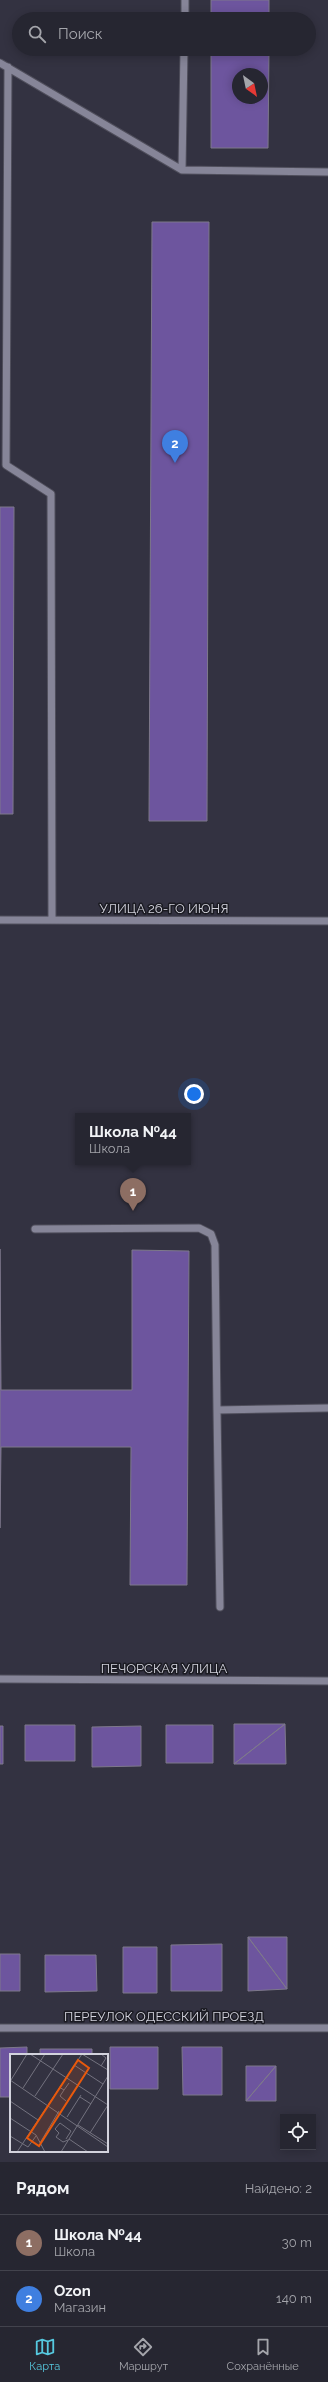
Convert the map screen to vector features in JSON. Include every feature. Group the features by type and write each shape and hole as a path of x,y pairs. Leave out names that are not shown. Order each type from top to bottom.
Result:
{"street":[{"path":"185,0 185,12"},
{"path":"182,170 184,56"},
{"path":"0,63 182,170 328,172"},
{"path":"8,67 6,465 51,494 52,920"},
{"name":"УЛИЦА 26-ГО ИЮНЯ","path":"0,920 328,921"},
{"path":"35,1229 199,1228 211,1234 215,1245 220,1607"},
{"path":"217,1410 328,1408"},
{"name":"ПЕЧОРСКАЯ УЛИЦА","path":"0,1679 328,1681"},
{"name":"ПЕРЕУЛОК ОДЕССКИЙ ПРОЕЗД","path":"0,2028 328,2028"}],"building":[{"path":"211,0 269,0 269,12 211,12"},
{"path":"211,56 269,56 268,148 211,148"},
{"path":"152,222 209,222 207,821 149,821"},
{"path":"0,507 14,507 13,814 0,814"},
{"path":"0,1249 1,1390 132,1390 132,1250 189,1251 187,1585 130,1585 131,1447 1,1447 0,1528"},
{"path":"234,1724 285,1724 234,1764"},
{"path":"285,1724 286,1764 234,1764"},
{"path":"25,1725 75,1725 75,1761 25,1761"},
{"path":"166,1725 213,1725 213,1763 166,1763"},
{"path":"0,1726 3,1726 3,1764 0,1764"},
{"path":"141,1726 141,1766 92,1767 92,1727"},
{"path":"248,1937 287,1989 248,1991"},
{"path":"248,1937 287,1937 287,1989"},
{"path":"222,1944 222,1991 171,1991 171,1945"},
{"path":"123,1947 157,1947 157,1993 123,1993"},
{"path":"0,1954 20,1954 20,1991 0,1991"},
{"path":"45,1955 96,1955 97,1991 45,1992"},
{"path":"27,2047 27,2054 10,2054 10,2097 0,2097 0,2048"},
{"path":"110,2047 158,2047 158,2089 110,2089"},
{"path":"182,2047 222,2047 222,2095 183,2095"},
{"path":"40,2049 92,2049 92,2054 40,2054"},
{"path":"246,2066 276,2066 246,2101"},
{"path":"276,2066 276,2101 246,2101"}],"place":[{"name":"Ozon","path":"175,463"},
{"name":"Школа №44","path":"133,1211"}]}
